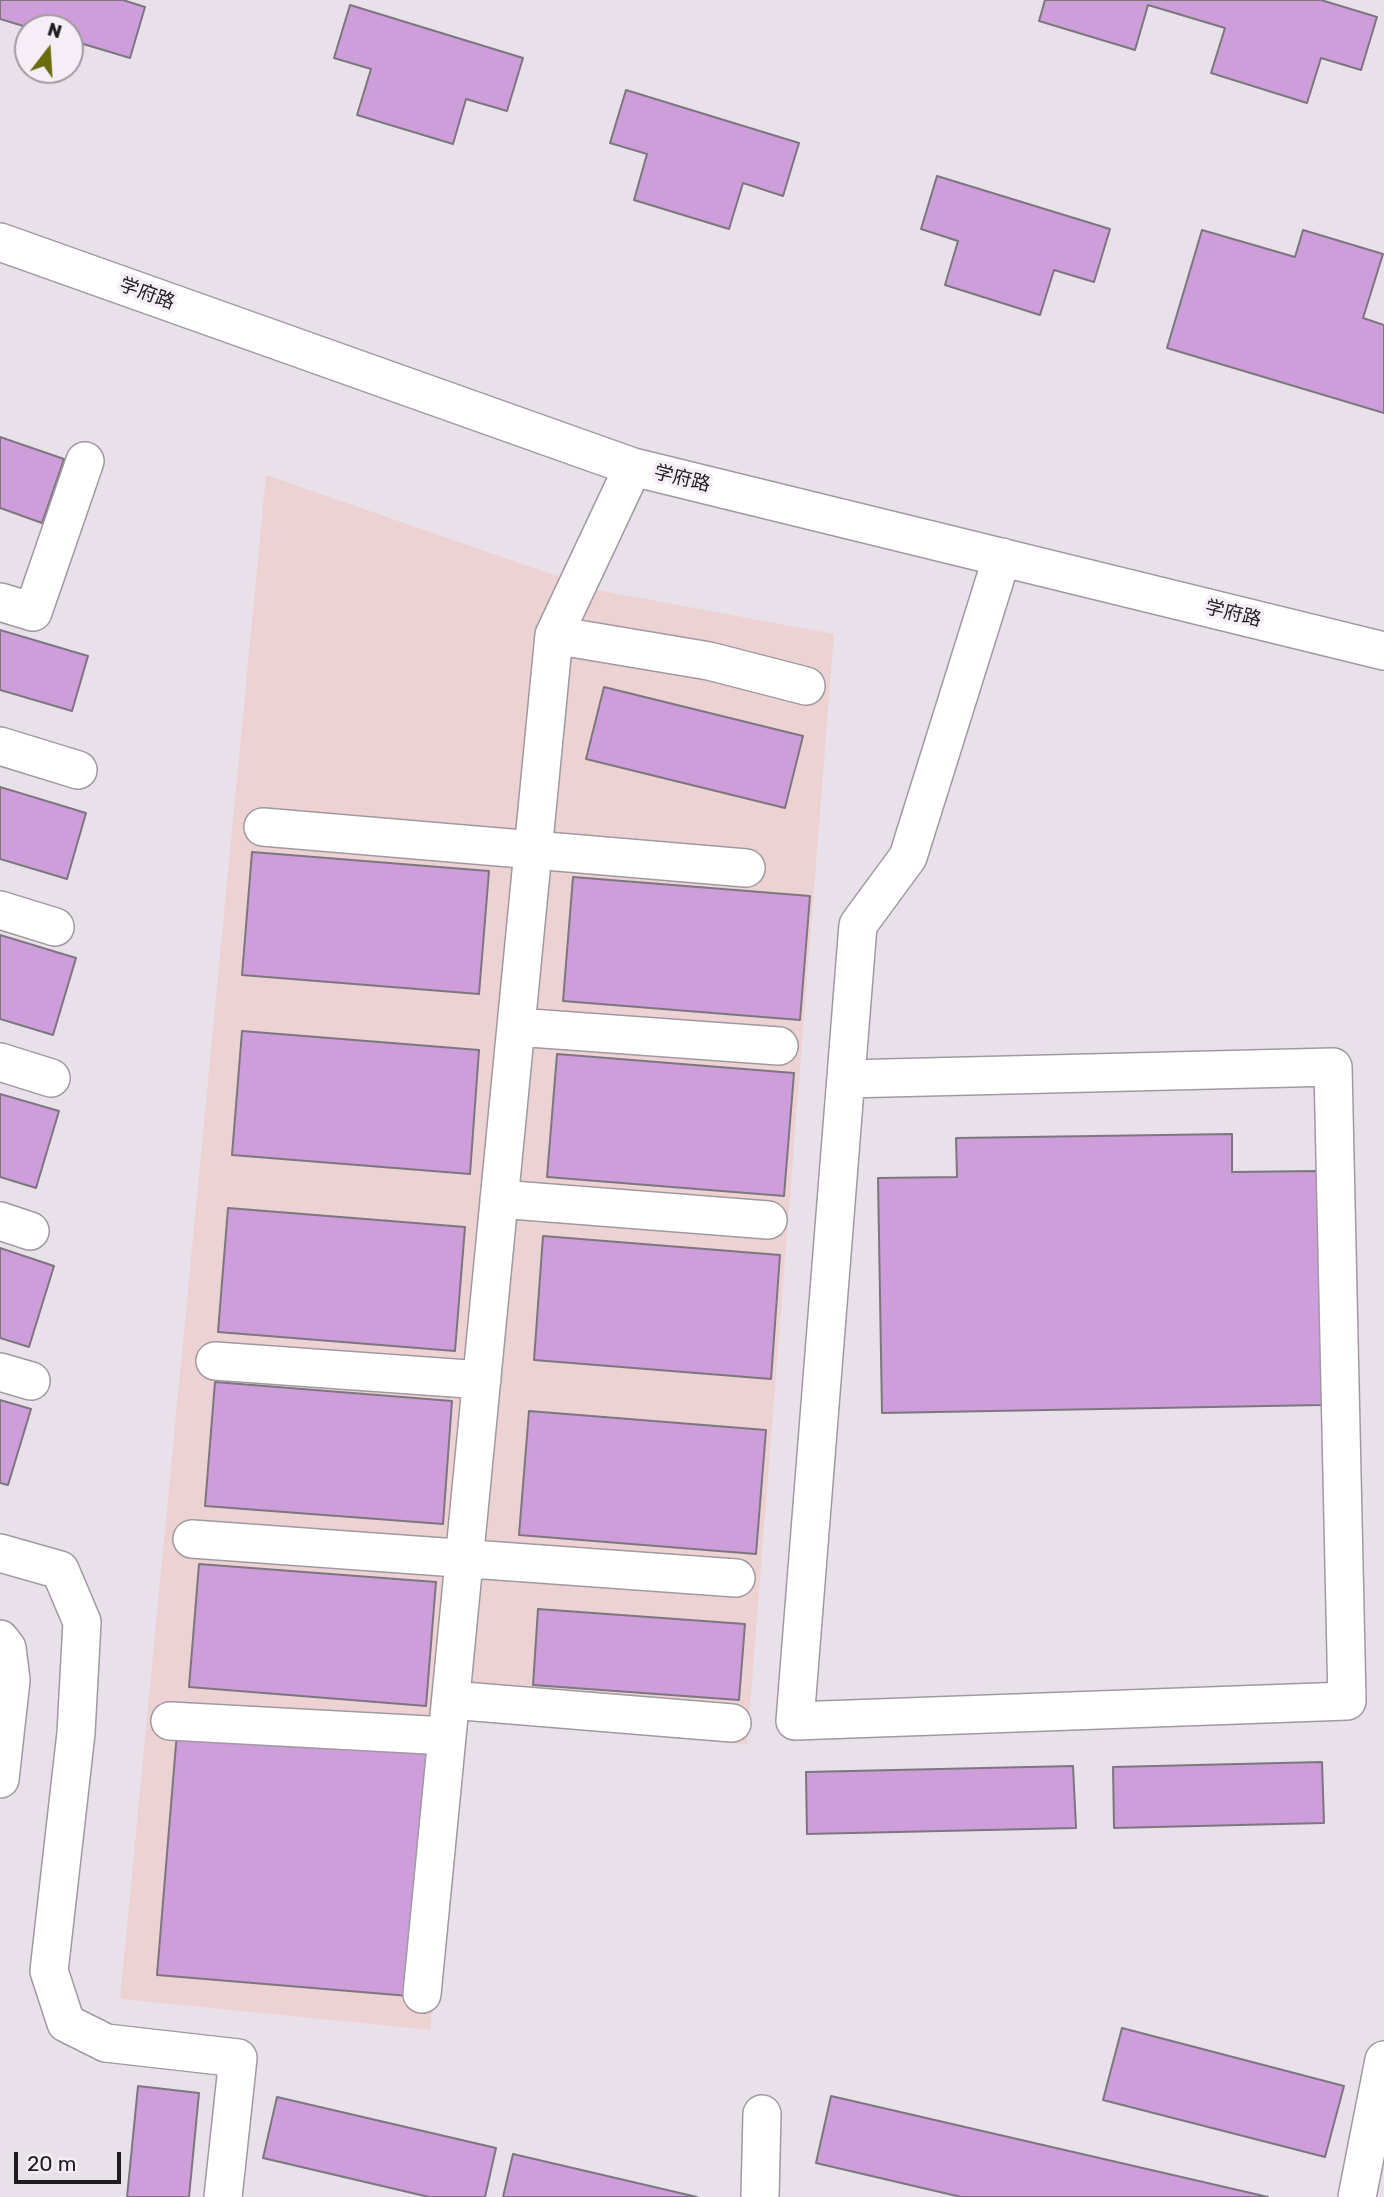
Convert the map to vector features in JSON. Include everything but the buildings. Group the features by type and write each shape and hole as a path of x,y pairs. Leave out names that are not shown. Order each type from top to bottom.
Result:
{"street":[{"name":"学府路","path":"0,242 633,467 1384,651"},
{"path":"0,602 33,611 85,461"},
{"path":"422,1994 554,635 633,467"},
{"path":"846,1079 1333,1067 1347,1701 795,1721 858,925 908,857 1002,557"},
{"path":"554,635 709,661 806,686"},
{"path":"1384,651 1384,659"},
{"path":"0,746 78,771"},
{"path":"263,827 746,868"},
{"path":"0,910 55,927"},
{"path":"516,1027 779,1046"},
{"path":"0,1062 51,1078"},
{"path":"499,1199 768,1220"},
{"path":"215,1361 482,1380"},
{"path":"192,1539 736,1578"},
{"path":"0,1553 60,1570 82,1622 76,1733 50,1972 66,2022 106,2043 238,2058 223,2197"},
{"path":"0,1639 7,1648 10,1680 0,1779"},
{"path":"451,1700 732,1723"},
{"path":"170,1721 447,1736"},
{"path":"1357,2197 1384,2060"},
{"path":"760,2197 762,2114"}],"shaded area":[{"path":"266,475 597,590 834,634 747,1745 462,1716 430,2030 120,1999"}]}
